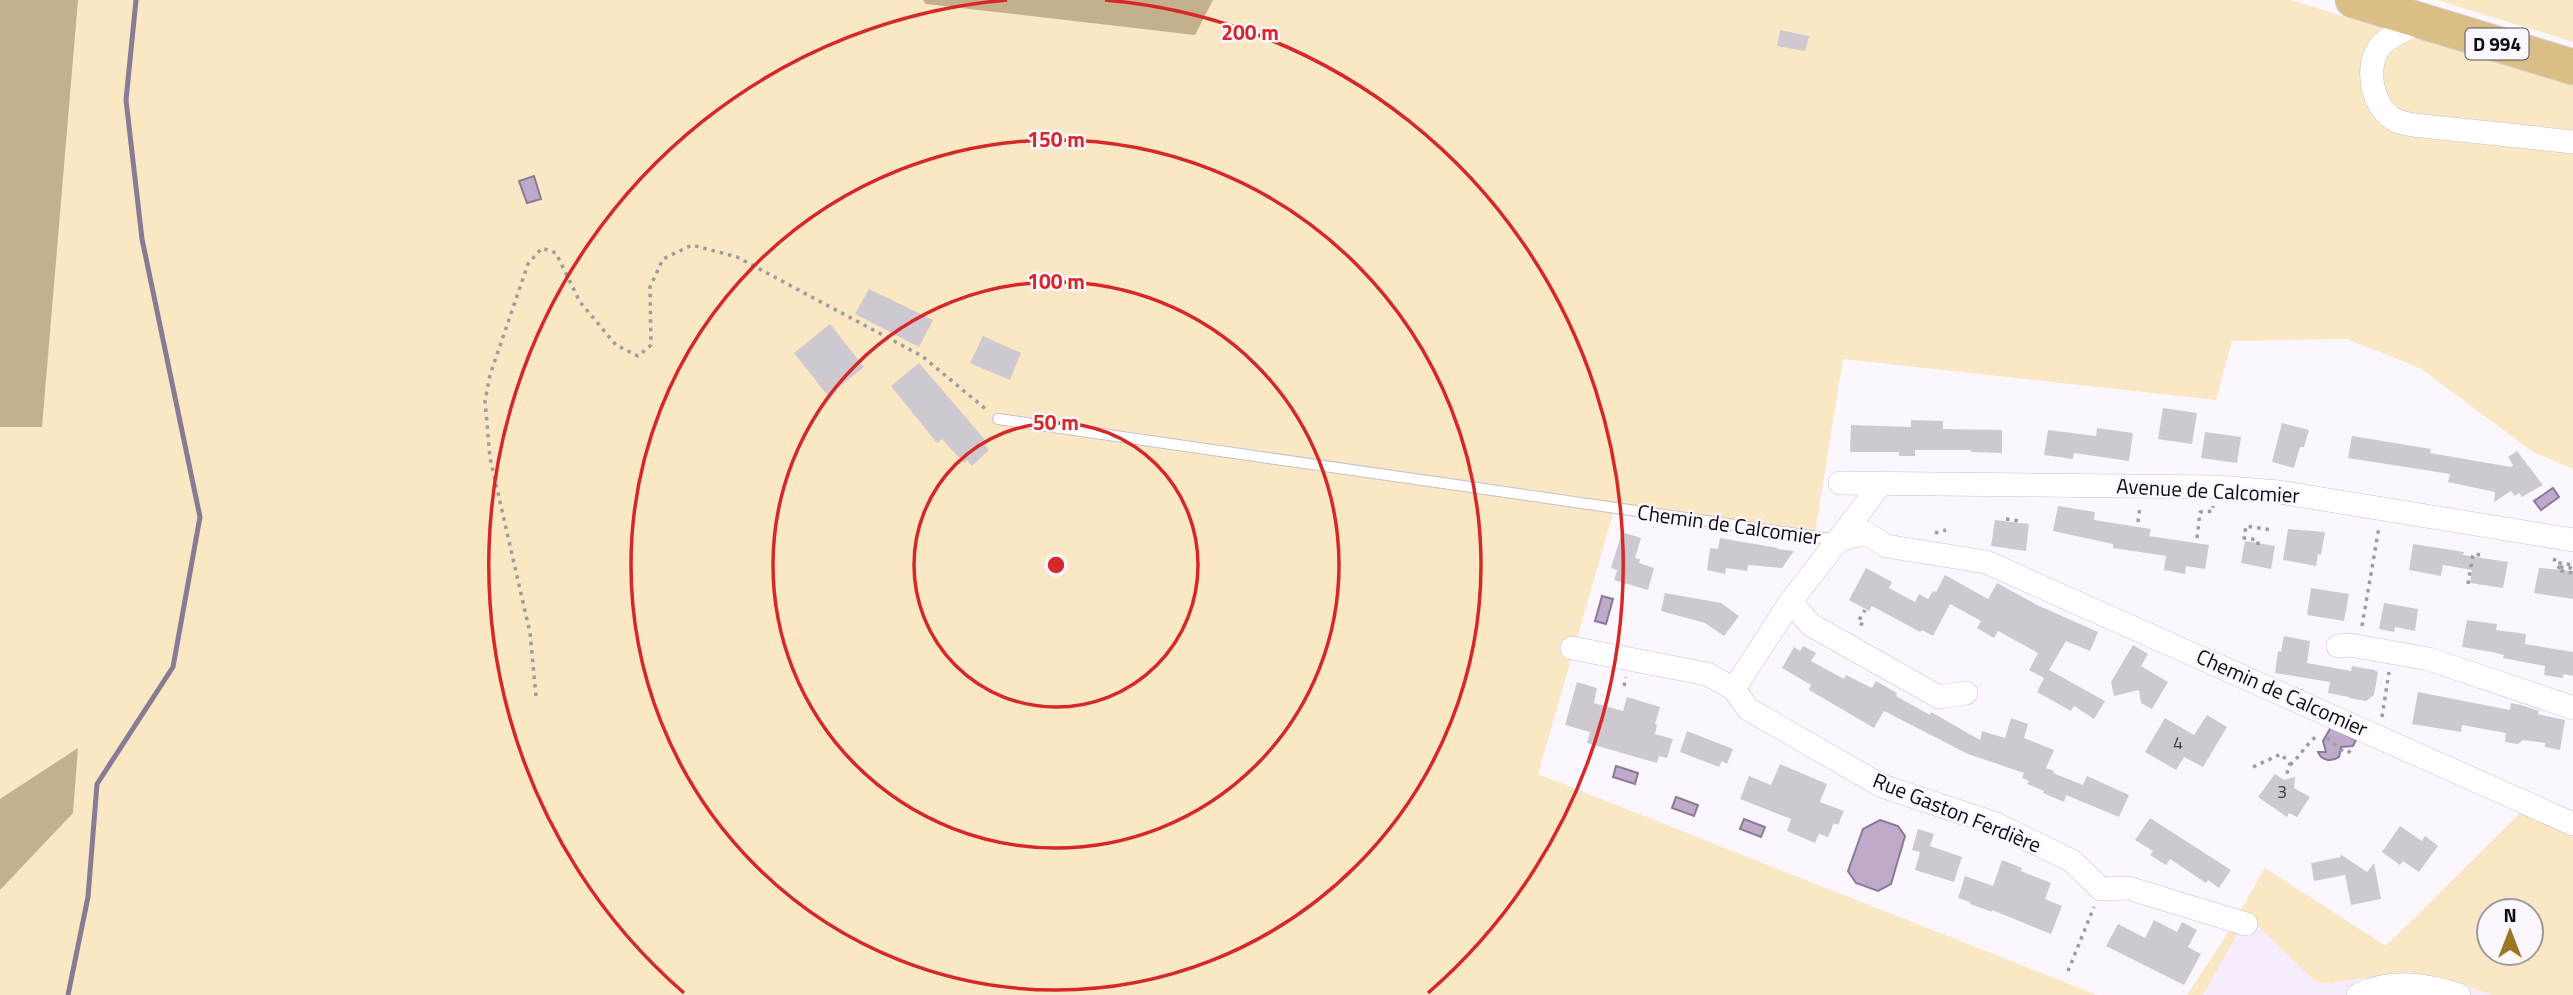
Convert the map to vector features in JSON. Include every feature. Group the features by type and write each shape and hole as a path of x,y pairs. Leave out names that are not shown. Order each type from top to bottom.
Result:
{"main road":[{"name":"D 994","path":"2353,0 2573,67"}],"street":[{"path":"2421,21 2381,45 2371,61 2373,90 2384,109 2396,121 2573,142"},
{"name":"Avenue de Calcomier","path":"1840,483 2216,487 2278,492 2573,540"},
{"path":"1572,648 1707,674 1734,689 1790,604 1881,484"},
{"name":"Chemin de Calcomier","path":"1838,540 1866,533 1886,546 1986,562 2573,824"},
{"path":"1790,604 1811,625 1939,697 1966,693"},
{"path":"2338,646 2350,645 2430,659 2573,708"},
{"name":"Rue Gaston Ferdière","path":"1734,689 1748,709 1882,786 1996,824 2072,861 2101,889"},
{"path":"2101,889 2129,888 2246,924"},
{"path":"2358,995 2384,986 2419,984 2459,995"}],"lane":[{"name":"Chemin de Calcomier","path":"998,419 1838,540"}],"path":[{"path":"536,696 530,633 490,458 485,401 490,375 528,264 542,248 556,253 580,302 616,345 638,356 651,345 650,287 663,259 692,245 737,257 922,356 998,419"},
{"path":"2138,522 2140,511"},
{"path":"2197,538 2200,512 2210,511"},
{"path":"2009,521 2020,521"},
{"path":"2258,545 2258,540 2244,538 2246,526 2272,530"},
{"path":"2361,633 2378,530"},
{"path":"2468,584 2473,554 2482,555"},
{"path":"2555,558 2554,562 2573,569"},
{"path":"1863,625 1857,622 1865,610"},
{"path":"2377,736 2388,677"},
{"path":"2286,776 2290,765 2302,754 2307,743 2319,733 2318,729"},
{"path":"2324,736 2341,750 2347,752 2354,747"},
{"path":"2253,767 2281,754 2290,765"},
{"path":"2068,971 2101,889"}],"shaded area":[{"path":"0,0 2291,0 2413,38 2427,35 2573,79 2573,469 2533,452 2420,368 2347,339 2232,341 2216,400 1843,359 1814,540 1613,514 1538,774 2097,995 0,995"},
{"path":"0,0 78,0 42,427 0,427"},
{"path":"923,0 1213,0 1195,35 926,4"},
{"path":"2437,0 2573,0 2573,42"},
{"path":"534,176 541,199 527,203 519,181"},
{"path":"2553,488 2559,497 2541,510 2534,501"},
{"path":"1602,596 1613,599 1606,624 1595,621"},
{"path":"2331,727 2356,740 2353,746 2341,747 2339,757 2330,760 2324,759 2318,752 2326,752 2323,741"},
{"path":"78,748 73,813 0,890 0,799"},
{"path":"1616,766 1638,773 1635,784 1613,777"},
{"path":"1676,797 1698,805 1694,816 1672,808"},
{"path":"2525,808 2573,830 2573,995 2492,995 2460,983 2409,972 2333,984 2315,981 2241,910 2265,868 2386,946"},
{"path":"1744,819 1765,827 1761,837 1740,829"},
{"path":"1880,820 1898,826 1905,836 1891,884 1878,891 1856,883 1848,871 1863,829"},
{"path":"2265,868 2385,946 2427,906 2475,942 2475,967 2545,967 2573,995 2187,995 2233,925"},
{"path":"2233,925 2239,931 2203,995 2187,995"}],"building":[{"path":"1780,30 1809,36 1805,51 1777,46"},
{"path":"869,289 933,320 919,347 855,314"},
{"path":"830,324 864,367 828,396 794,353"},
{"path":"983,336 1021,353 1010,380 970,363"},
{"path":"919,363 987,442 984,444 989,450 972,466 967,460 964,463 942,439 937,443 891,386"},
{"path":"2163,408 2197,413 2192,444 2158,439"},
{"path":"1911,420 1943,421 1943,429 2002,430 2002,453 1915,450 1915,456 1899,456 1899,452 1850,452 1851,425 1911,427"},
{"path":"2282,423 2309,430 2304,447 2300,447 2294,468 2272,462"},
{"path":"2097,428 2133,433 2129,461 2074,453 2073,459 2044,455 2048,430 2096,436"},
{"path":"2205,432 2241,437 2237,463 2201,458"},
{"path":"2352,436 2431,449 2430,453 2511,467 2513,465 2508,457 2517,451 2543,485 2522,497 2519,493 2515,496 2511,491 2494,502 2495,492 2448,482 2450,474 2348,458"},
{"path":"2058,506 2095,512 2094,520 2151,529 2149,536 2209,545 2205,569 2186,566 2185,574 2164,570 2166,556 2113,548 2113,544 2053,531"},
{"path":"1995,520 2029,524 2026,551 1991,546"},
{"path":"2288,529 2325,532 2316,566 2283,560"},
{"path":"1622,532 1641,538 1635,558 1640,559 1639,563 1654,568 1648,590 1614,580 1617,570 1611,568"},
{"path":"1720,538 1794,551 1782,568 1748,565 1747,571 1726,568 1725,574 1707,570 1710,548 1718,549"},
{"path":"2245,541 2275,546 2271,569 2241,563"},
{"path":"2413,544 2508,562 2503,588 2470,583 2472,570 2443,565 2441,576 2409,570"},
{"path":"1866,568 1892,582 1889,588 1915,602 1919,594 1928,599 1933,591 1936,592 1945,575 1988,599 1997,583 2037,605 2098,632 2090,651 2066,641 2049,670 2105,701 2094,719 2074,706 2071,711 2037,692 2044,678 2029,670 2038,653 1998,631 1994,638 1977,628 1981,621 1950,604 1933,636 1922,630 1920,632 1872,606 1869,611 1849,600"},
{"path":"2539,568 2573,571 2573,599 2534,593"},
{"path":"2311,588 2349,594 2344,621 2307,615"},
{"path":"1665,593 1721,603 1739,616 1724,636 1705,623 1661,611"},
{"path":"2384,603 2418,609 2415,631 2395,627 2394,632 2379,629"},
{"path":"2467,620 2497,624 2496,630 2526,634 2525,644 2573,652 2573,676 2564,674 2563,678 2544,675 2545,666 2462,647"},
{"path":"2284,636 2310,641 2307,663 2351,671 2352,666 2378,672 2374,695 2366,701 2349,698 2328,693 2330,682 2275,673 2278,651 2281,652"},
{"path":"2133,645 2148,654 2141,666 2168,682 2152,709 2141,703 2139,690 2114,696 2111,682"},
{"path":"1803,646 1816,653 1811,661 1844,679 1846,675 1872,688 1876,681 1897,693 1896,696 1980,740 1982,731 2005,738 2011,718 2028,724 2024,738 2054,750 2046,768 2054,771 2053,773 2083,785 2087,776 2129,795 2119,817 2066,795 2064,802 2043,793 2044,791 2027,784 2029,781 2022,778 2024,773 1968,754 1884,711 1874,728 1809,690 1811,685 1782,668 1794,647 1800,651"},
{"path":"1577,682 1597,688 1594,703 1623,711 1627,697 1660,707 1655,734 1673,739 1667,758 1659,756 1657,763 1587,743 1590,732 1565,725"},
{"path":"2418,692 2510,710 2511,703 2539,711 2538,714 2565,720 2560,750 2545,747 2545,743 2523,740 2518,744 2505,742 2506,733 2462,725 2461,732 2412,724"},
{"path":"2207,715 2227,727 2203,767 2184,757 2176,770 2145,752 2165,718 2194,735"},
{"path":"1687,731 1733,749 1727,764 1722,761 1719,767 1680,752"},
{"path":"1780,764 1827,784 1820,802 1844,811 1838,825 1834,823 1828,837 1819,834 1815,843 1787,831 1791,819 1740,799 1749,776 1771,785"},
{"path":"2275,774 2284,780 2295,777 2294,788 2310,797 2297,817 2289,813 2287,817 2258,797"},
{"path":"2150,818 2231,870 2219,888 2208,880 2206,883 2170,859 2166,865 2150,855 2153,851 2135,840"},
{"path":"2400,826 2422,841 2425,836 2438,846 2419,872 2403,861 2400,865 2382,852"},
{"path":"1918,829 1934,834 1930,846 1962,857 1954,882 1915,870 1920,852 1912,850"},
{"path":"2340,854 2367,872 2374,863 2381,899 2351,905 2345,875 2314,881 2311,863 2341,857"},
{"path":"2002,860 2051,883 2045,899 2062,906 2051,934 1958,898 1965,876 1993,886"},
{"path":"2154,920 2177,932 2182,922 2197,930 2188,947 2201,954 2184,985 2106,946 2118,924 2145,938"}],"waterway":[{"path":"68,995 88,897 97,784 173,667 200,517 142,239 126,100 136,0"}]}
